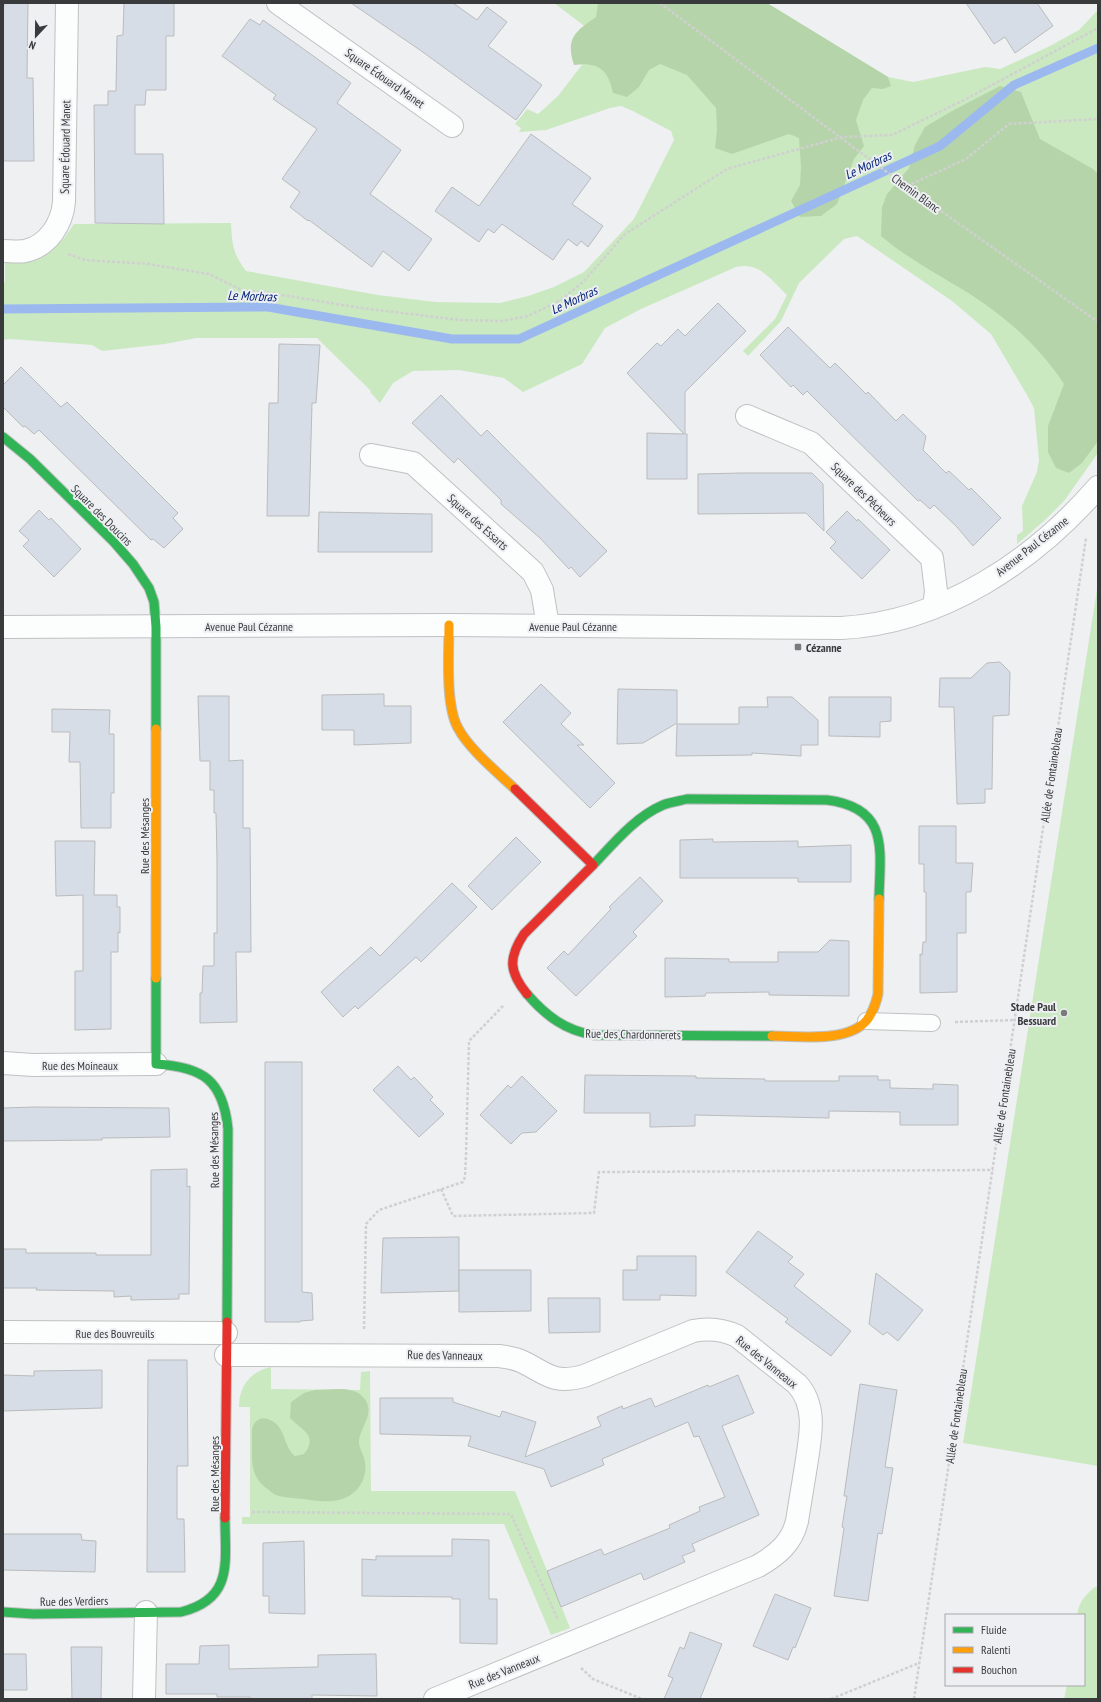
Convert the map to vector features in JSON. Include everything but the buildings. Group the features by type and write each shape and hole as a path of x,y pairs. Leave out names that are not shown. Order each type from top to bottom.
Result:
{"street":[{"name":"Square Édouard Manet","path":"3,251 26,250 41,244 55,229 61,218 64,207 67,3"},
{"name":"Square Édouard Manet","path":"278,3 452,126"},
{"name":"Square des Pêcheurs","path":"746,416 811,443 932,558 936,591 934,607"},
{"name":"Square des Doucins","path":"3,437 30,460 114,543 134,566 149,588 153,598 156,627"},
{"name":"Square des Essarts","path":"370,455 413,463 534,572 542,590 548,626"},
{"name":"Avenue Paul Cézanne","path":"3,627 449,625 846,628 886,622 934,607 978,586 1009,566 1059,526 1096,489"},
{"path":"449,625 450,702 453,717 458,729 475,750 593,865"},
{"name":"Rue des Mésanges","path":"146,1612 181,1612 192,1610 204,1604 216,1594 222,1583 225,1570 226,1512 228,1124 225,1106 215,1085 199,1072 178,1065 156,1064 156,627"},
{"name":"Rue des Chardonnerets","path":"687,799 827,800 845,802 858,808 867,815 873,823 878,834 880,846 878,994 875,1008 866,1022 860,1027 833,1036 594,1035 577,1032 559,1025 550,1018 521,988 514,975 512,965 515,951 521,939 593,865 645,815 664,805 677,801 687,799"},
{"name":"Rue des Moineaux","path":"3,1063 33,1065 156,1064"},
{"name":"Rue des Vanneaux","path":"226,1355 504,1356 524,1362 553,1378 567,1379 584,1376 692,1331 714,1330 737,1336 797,1384 801,1389 809,1405 811,1431 796,1525 792,1536 784,1547 772,1558 758,1566 435,1699"},
{"name":"Rue des Bouvreuils","path":"3,1332 226,1333"},
{"name":"Rue des Verdiers","path":"3,1612 33,1614 146,1612"},
{"path":"144,1699 146,1612"}],"lane":[{"path":"866,1022 932,1023"}],"path":[{"name":"Chemin Blanc","path":"660,3 842,137 907,187 1098,322"},
{"path":"41,244 85,260 148,264 209,274 244,291 264,292 362,308 460,320 503,321 528,316 561,300 584,281 625,234 727,169 842,137 892,135 966,99 1098,28"},
{"path":"907,187 966,159 1009,124 1098,119"},
{"name":"Allée de Fontainebleau","path":"914,1699 1096,489"},
{"path":"363,1355 366,1224 378,1210 463,1182 465,1176 469,1041 521,988"},
{"path":"932,1023 1016,1020"},
{"path":"441,1189 453,1216 594,1213 599,1172 993,1170"},
{"path":"226,1512 511,1514 578,1663 590,1676 642,1699"},
{"path":"831,1699 920,1663"}],"green space":[{"path":"554,3 767,3 888,77 913,82 985,67 1000,69 1050,46 1079,30 1098,10 1098,453 1064,501 1044,521 1017,544 1017,535 1023,531 1022,506 1037,472 1039,460 1034,408 991,334 952,301 857,236 844,239 799,283 781,321 748,356 743,351 775,319 787,295 764,273 758,269 744,266 736,267 641,309 605,328 582,364 523,392 504,378 459,370 413,371 393,383 380,403 370,392 371,391 317,338 196,338 165,344 102,351 92,345 10,339 3,340 3,282 5,282 5,262 32,258 51,250 66,236 74,224 231,223 234,248 238,259 246,271 378,295 435,302 500,303 528,296 554,287 584,272 634,219 674,140 671,131 621,106 610,108 546,130 519,132 521,128 515,124 527,109 538,114 558,96 591,53 587,28"},
{"path":"598,3 767,3 888,77 891,86 883,89 872,88 863,100 856,120 864,146 854,159 837,204 821,216 800,217 791,201 800,185 801,167 799,138 789,134 732,154 715,148 717,129 716,108 687,75 660,64 649,70 639,87 627,97 613,93 608,78 601,69 590,65 574,65 571,48 574,36 596,17"},
{"path":"1000,86 1021,92 1040,139 1093,169 1098,174 1098,441 1082,463 1069,473 1056,468 1048,452 1048,426 1064,384 1055,370 1010,323 984,303 913,259 881,236 882,207 887,194 909,168 915,145 925,127"},
{"name":"Stade Paul Bessuard","path":"1098,583 1098,1466 963,1443"},
{"path":"271,1367 271,1389 360,1390 361,1372 370,1371 371,1491 515,1491 570,1628 551,1635 504,1524 242,1524 242,1517 250,1517 250,1407 239,1407 241,1393 247,1381 252,1376 257,1372"},
{"path":"341,1389 354,1391 364,1398 367,1404 368,1415 359,1441 365,1464 364,1476 355,1491 351,1495 341,1500 319,1501 276,1495 261,1483 257,1478 253,1467 252,1428 257,1420 266,1419 275,1423 282,1432 291,1452 295,1456 304,1454 310,1442 309,1437 307,1433 290,1418 291,1402 304,1393 315,1390"},
{"path":"1095,1587 1098,1587 1098,1699 1064,1699 1067,1686 1085,1686 1085,1614 1077,1614 1079,1606 1088,1593"}],"waterway":[{"name":"Le Morbras","path":"3,309 268,307 452,339 519,339 940,146 1014,85 1098,48"}],"traffic: fast":[{"path":"3,437 30,459 113,541 133,564 149,588 154,602 156,627 156,729"},
{"path":"593,865 634,823 653,810 669,803 687,799 827,800 847,805 862,812 871,822 877,834 880,848 879,899"},
{"path":"156,978 156,1064 186,1069 198,1073 208,1079 221,1099 225,1112 228,1129 227,1322"},
{"path":"527,994 549,1016 557,1021 574,1030 594,1035 772,1036"},
{"path":"3,1612 33,1614 181,1612 198,1606 210,1598 218,1588 223,1577 226,1549 225,1518"}],"traffic: slow":[{"path":"449,625 449,692 451,706 458,728 469,744 515,789"},
{"path":"156,729 156,978"},
{"path":"772,1036 823,1037 836,1035 859,1027 867,1020 874,1007 878,994 879,899"}],"traffic: jam":[{"path":"515,789 593,865 524,934 515,950 513,958 514,972 527,994"},
{"path":"225,1518 227,1322"}],"place":[{"name":"Cézanne","path":"798,647"},
{"name":"Stade Paul Bessuard","path":"1064,1013"}]}
